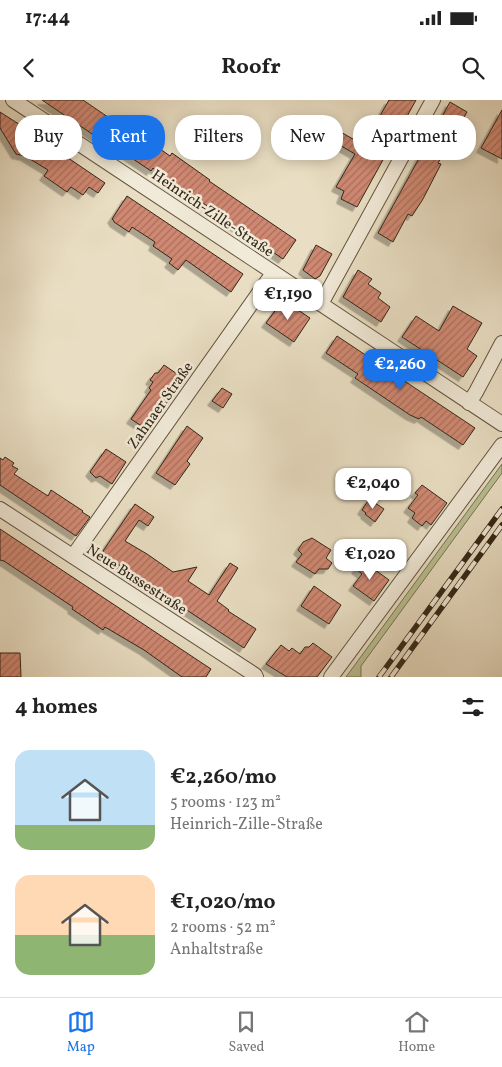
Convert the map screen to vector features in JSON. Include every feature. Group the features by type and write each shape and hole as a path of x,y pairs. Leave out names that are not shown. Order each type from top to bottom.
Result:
{"street":[{"name":"Heinrich-Zille-Straße","path":"13,100 502,424"},
{"path":"321,304 433,100"},
{"name":"Zahnaer Straße","path":"73,556 273,273"},
{"path":"469,403 502,343"},
{"path":"332,677 502,446"},
{"name":"Neue Bussestraße","path":"0,509 256,677"}],"green space":[{"path":"502,464 502,473 361,666 361,677 346,677"}],"building":[{"path":"42,100 83,100 105,115 92,115 92,134 82,127 82,115 64,115"},
{"path":"389,100 416,100 408,115 381,115"},
{"path":"450,102 467,112 465,115 443,115"},
{"path":"502,110 502,159 481,148"},
{"path":"0,112 15,122 15,152 0,128"},
{"path":"343,133 353,139 353,153 343,147"},
{"path":"165,152 170,156 172,153 175,155 175,160 182,160 209,181 296,240 283,259 153,168 151,171 135,160 165,160"},
{"path":"353,157 353,160 383,160 357,207 341,199 344,191 336,187"},
{"path":"32,160 71,160 105,183 98,193 89,187 83,195 71,187 67,192 44,176 48,170"},
{"path":"418,160 440,160 438,163 441,164 423,199 412,216 408,214 393,242 378,233"},
{"path":"127,196 243,274 231,292 186,260 178,270 169,263 172,259 153,246 155,242 132,227 129,232 114,222 112,219"},
{"path":"316,245 332,254 320,276 315,279 303,270"},
{"path":"358,270 372,279 368,284 381,293 378,298 390,307 381,322 343,297"},
{"path":"283,300 310,318 294,342 266,323"},
{"path":"453,306 482,323 467,349 477,356 463,377 402,337 416,316 439,331"},
{"path":"337,336 475,428 463,445 421,417 419,419 410,415 355,378 358,374 326,353"},
{"path":"164,365 183,378 149,431 131,419 151,390 149,388 153,382 150,380"},
{"path":"222,388 232,394 223,408 212,401"},
{"path":"187,426 203,438 187,461 190,464 175,485 156,473"},
{"path":"106,449 126,462 112,484 100,476 96,478 90,472"},
{"path":"5,457 14,463 12,466 18,469 14,474 48,496 51,490 90,517 76,536 0,485 0,458 3,460"},
{"path":"422,485 447,503 431,525 426,521 422,526 412,518 415,513 408,508 418,495 415,493"},
{"path":"369,499 384,509 375,522 362,510"},
{"path":"135,504 154,517 148,526 139,520 125,541 173,572 197,567 188,581 209,595 230,563 238,568 217,601 228,611 256,629 244,648 104,555 103,551"},
{"path":"0,529 211,669 206,677 182,677 144,650 105,627 103,630 72,609 73,607 0,560"},
{"path":"312,538 331,550 326,558 332,563 328,569 319,569 315,574 296,562 302,554 298,550 303,542"},
{"path":"363,561 389,580 374,601 353,586 362,574 356,569"},
{"path":"314,586 341,605 329,624 301,606"},
{"path":"313,643 332,657 317,677 287,677 266,664 281,645 289,651 292,648 300,654 305,647 309,647"},
{"path":"0,653 20,653 21,677 0,677"}],"railway":[{"path":"379,677 502,509"},
{"path":"391,677 502,525"}]}
